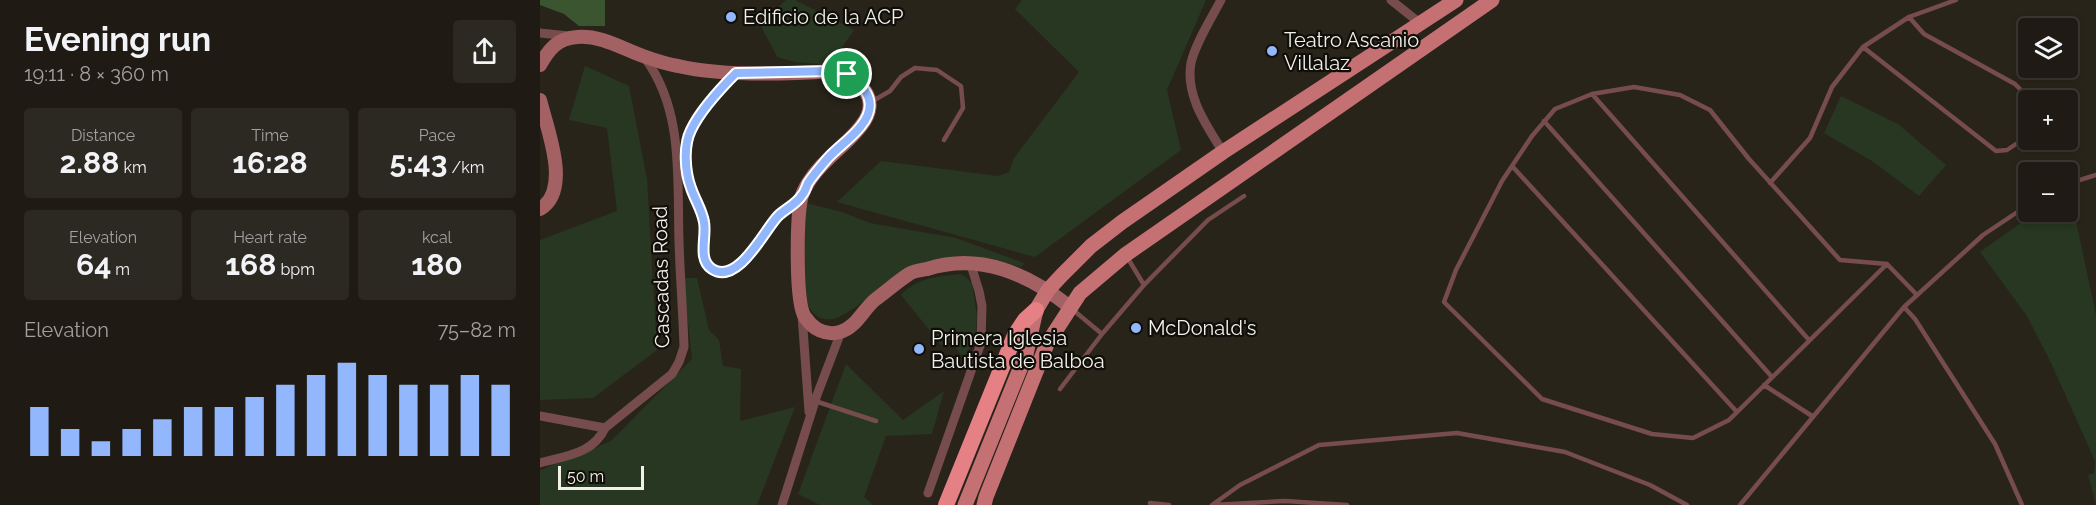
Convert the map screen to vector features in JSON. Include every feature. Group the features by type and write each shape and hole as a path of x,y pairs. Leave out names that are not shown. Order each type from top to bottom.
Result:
{"highway":[{"path":"946,505 1015,335 1025,320 1036,310"}],"main road":[{"path":"965,505 1026,354 1036,310 1048,290 1091,246 1108,233 1223,152 1456,0"},
{"path":"984,505 1047,344 1080,293 1125,255 1492,0"}],"street":[{"path":"1221,0 1191,63 1192,94 1201,115 1223,152"},
{"path":"1391,0 1421,24"},
{"path":"540,33 600,38 644,57 679,67 736,73 833,71 847,74 860,82 867,92 869,103 867,116 862,126 819,168 801,197 800,300 809,421"},
{"path":"540,65 552,47 561,39 574,37"},
{"name":"Cascadas Road","path":"540,463 587,450 601,437 605,428 672,374 684,347 675,135 661,87 655,72 644,57"},
{"path":"540,100 556,163 556,190 548,205 540,209"},
{"path":"802,314 819,331 841,332 853,324 872,302 910,274 939,265 970,262 1026,277 1070,307"},
{"path":"928,493 963,388 981,343 982,306 970,262"},
{"path":"782,505 815,401 841,332"},
{"path":"540,416 605,428"}],"lane":[{"path":"1770,183 1810,138 1832,87 1863,47 1909,17 1956,0"},
{"path":"1909,17 1924,34 2015,84 2021,90"},
{"path":"1863,47 1996,151 2007,150 2018,143"},
{"path":"869,103 890,91 901,77 915,68 937,70 961,86 963,108 944,140"},
{"path":"736,73 715,97 691,131 687,147 686,176 704,219 706,263 711,269 726,272 742,262 750,255 776,217 801,197"},
{"path":"1887,264 1729,420 1693,438 1652,434 1542,399 1444,302 1456,270 1512,166 1555,109 1592,94 1634,87 1680,95 1710,110 1770,183 1840,260 1887,264 1917,295"},
{"path":"1592,94 1809,340"},
{"path":"1544,122 1772,377"},
{"path":"1512,166 1737,412"},
{"path":"2078,181 2096,175"},
{"path":"1060,389 1102,334 1144,285 1208,220 1244,196"},
{"path":"1740,505 1904,307 1983,235 2018,212"},
{"path":"1125,255 1144,285"},
{"path":"1070,307 1102,334"},
{"path":"1904,307 1915,319 1995,444 2022,505"},
{"path":"1764,385 1812,416"},
{"path":"815,401 876,421"},
{"path":"1212,505 1240,485 1319,445 1457,433 1565,452 1650,485 1687,505"},
{"path":"1212,505 1285,501 1347,505"},
{"path":"1150,503 1169,505"}],"green space":[{"path":"540,0 605,0 605,26 579,26 564,14 540,5"},
{"path":"786,0 795,0 854,30 830,65 795,62 777,57 760,24"},
{"path":"1022,0 1206,0 1167,90 1181,150 1035,257 837,202 881,161 998,176 1009,172 1014,158 1079,72 1015,9"},
{"path":"585,66 629,86 647,179 657,350 593,398 540,400 540,240 617,211 607,128 569,120"},
{"path":"1841,96 1898,124 1946,165 1919,196 1872,161 1824,133"},
{"path":"806,203 842,212 870,223 956,238 1024,263 1022,267 971,257 934,260 908,269 847,313 836,318 824,319 811,311 806,298 804,256"},
{"path":"2022,222 2076,222 2096,315 2096,505 2088,475 2094,473 2095,461 2052,365 2027,316 1980,252"},
{"path":"960,274 972,283 977,316 976,330 965,360 951,341 942,346 901,295 921,281"},
{"path":"683,278 697,278 709,330 719,340 723,366 741,369 740,421 795,407 757,505 540,505 540,470 611,441 692,359"},
{"path":"846,364 903,420 944,391 932,434 886,436 864,497 873,505 820,505 798,494"}],"place":[{"name":"Edificio de la ACP","path":"731,17"},
{"name":"Teatro Ascanio Villalaz","path":"1272,51"},
{"name":"McDonald's","path":"1136,328"},
{"name":"Primera Iglesia Bautista de Balboa","path":"919,349"}],"route":[{"path":"833,71 847,74 860,82 867,92 869,103 867,116 862,126 819,168 801,197 776,217 750,255 726,272 711,269 704,255 704,219 686,176 687,147 691,131 715,97 736,73 833,71"}]}
